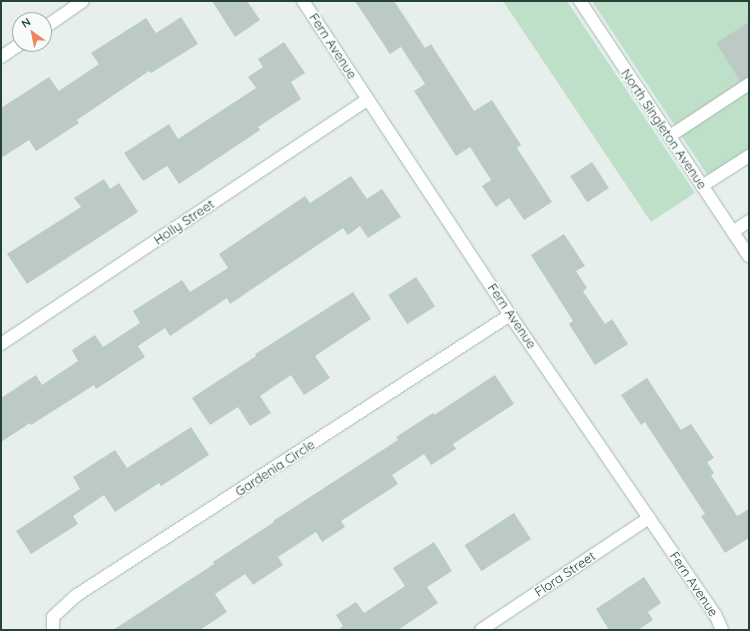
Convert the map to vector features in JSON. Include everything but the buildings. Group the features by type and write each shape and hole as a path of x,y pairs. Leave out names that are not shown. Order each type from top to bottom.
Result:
{"street":[{"path":"52,22 83,1"},
{"name":"Fern Avenue","path":"303,1 510,315 715,614 722,630"},
{"name":"North Singleton Avenue","path":"580,1 749,256"},
{"path":"1,57 12,49"},
{"path":"670,136 749,84"},
{"name":"Holly Street","path":"1,344 367,100"},
{"path":"702,186 749,156"},
{"path":"733,232 749,221"},
{"name":"Gardenia Circle","path":"53,630 53,617 77,595 510,315"},
{"name":"Flora Street","path":"482,630 649,518"}],"green space":[{"path":"503,1 567,1 695,193 651,222"},
{"path":"592,1 749,1 749,157 712,182"}]}
